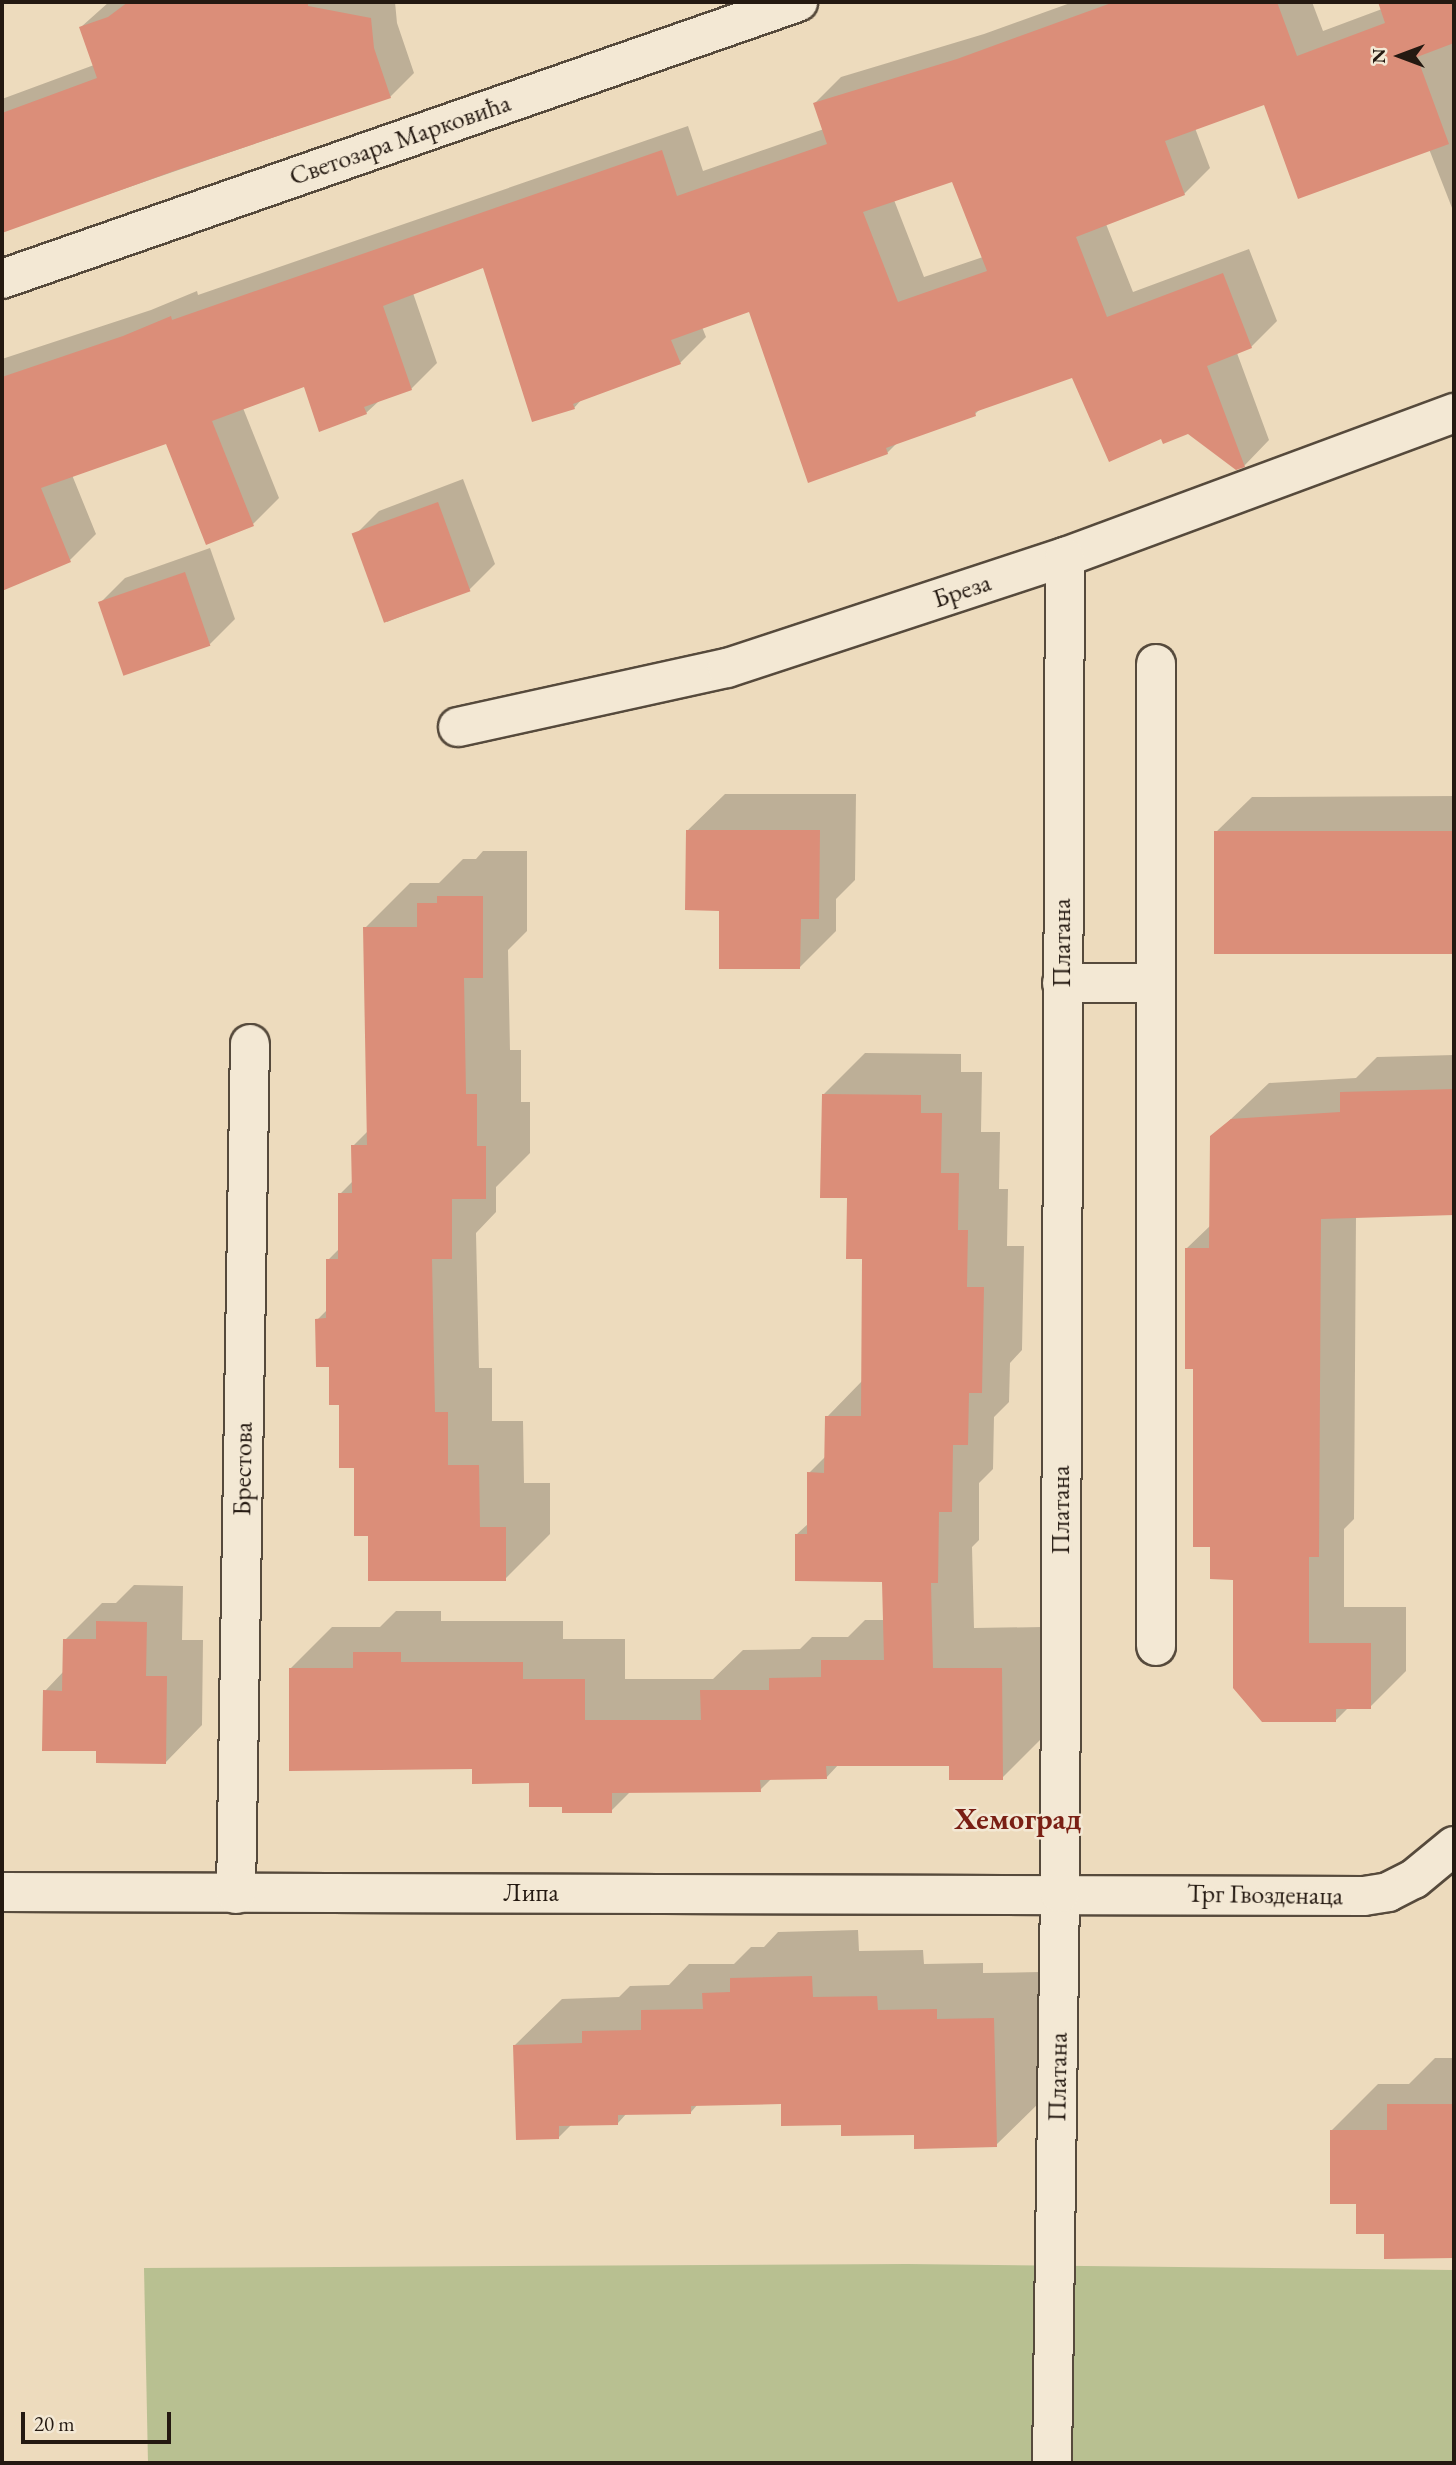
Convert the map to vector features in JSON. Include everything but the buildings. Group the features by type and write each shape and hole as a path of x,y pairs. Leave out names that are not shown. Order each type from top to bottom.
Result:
{"street":[{"name":"Светозара Марковића","path":"2,279 798,2"},
{"name":"Бреза","path":"458,727 727,668 1065,557 1454,413"},
{"name":"Платана","path":"1052,2463 1060,1893 1065,557"},
{"path":"1156,664 1156,1646"},
{"path":"1062,983 1156,983"},
{"name":"Брестова","path":"236,1894 250,1044"},
{"name":"Трг Гвозденаца","path":"1060,1893 1364,1896 1388,1892 1413,1879 1454,1846"},
{"name":"Липа","path":"2,1892 1060,1893"}],"green space":[{"path":"907,2264 1454,2270 1454,2463 148,2463 144,2268"}],"district":[{"name":"Хемоград","path":"1018,1819"}]}
